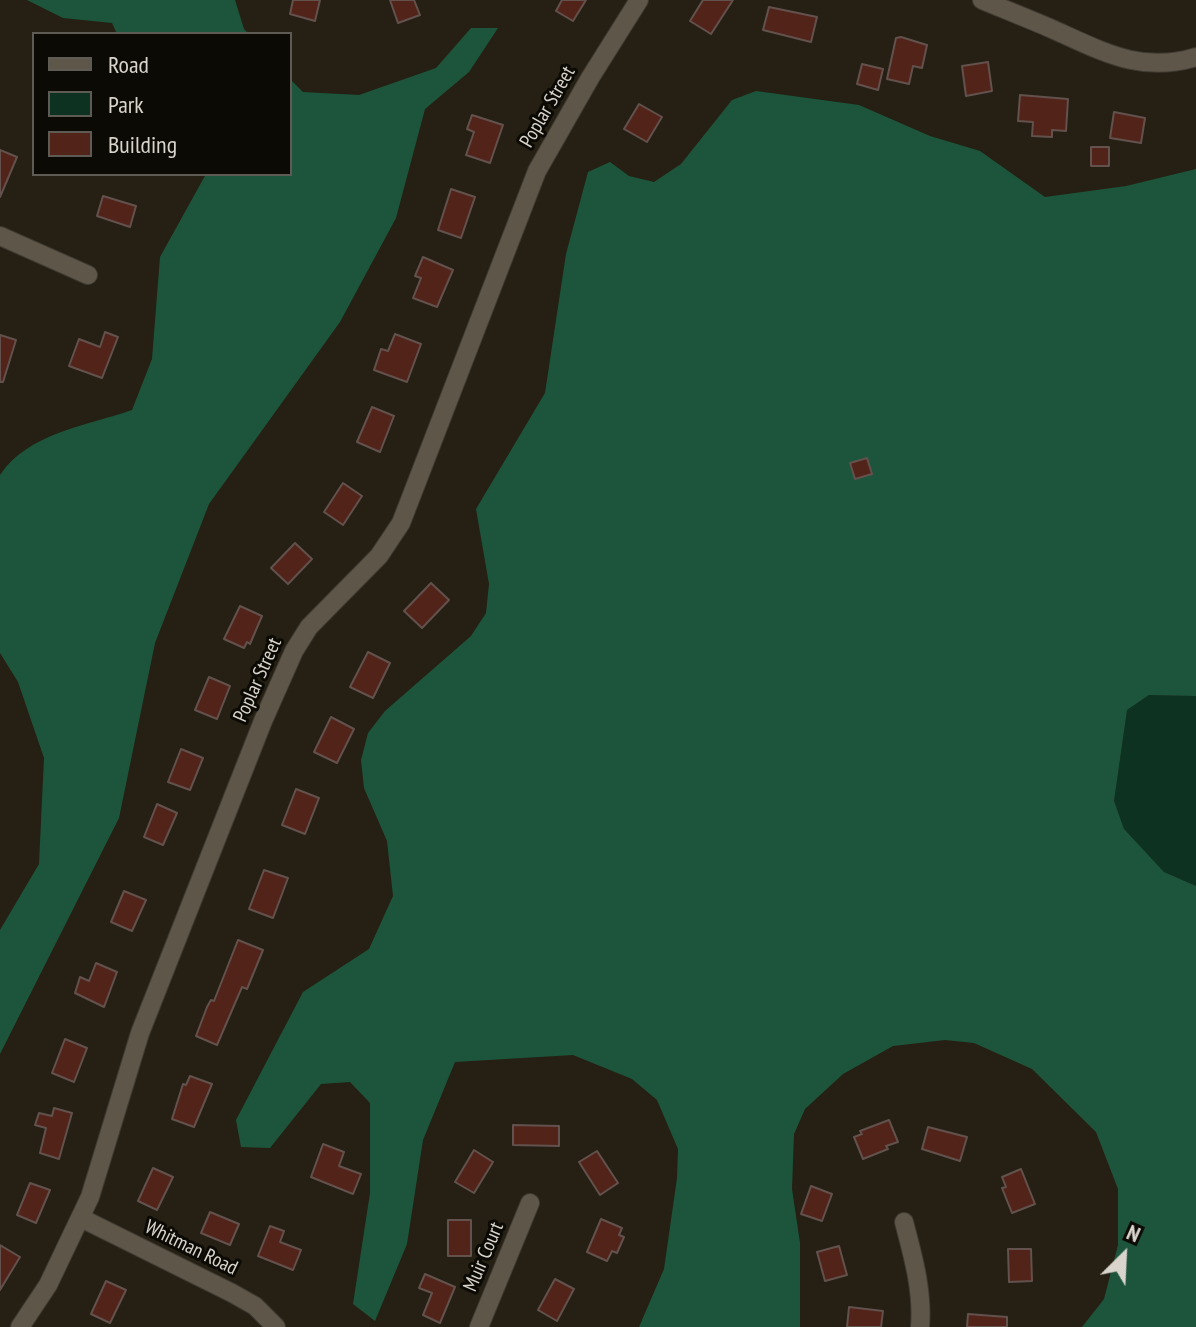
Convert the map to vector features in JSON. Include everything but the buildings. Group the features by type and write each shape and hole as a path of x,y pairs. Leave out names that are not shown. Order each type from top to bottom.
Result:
{"street":[{"name":"Poplar Street","path":"20,1327 48,1285 90,1197 140,1033 263,721 294,651 309,627 379,556 401,523 537,171 639,0"},
{"path":"982,0 1104,53 1135,62 1163,64 1196,57"},
{"path":"0,236 88,275"},
{"name":"Muir Court","path":"479,1327 530,1203"},
{"name":"Whitman Road","path":"81,1218 232,1293 255,1306 276,1327"},
{"path":"904,1222 918,1279 922,1308 920,1327"}],"green space":[{"path":"27,0 235,0 247,32 116,32 112,23 63,18"},
{"path":"471,28 498,28 469,72 425,109 396,218 340,322 209,504 155,643 119,818 0,1054 0,930 39,864 44,758 18,682 0,653 0,475 26,449 42,440 132,410 152,359 160,257 205,176 292,176 292,81 303,92 359,95 436,68"},
{"path":"756,91 859,105 930,136 980,151 1045,197 1126,186 1196,169 1196,696 1149,695 1127,710 1114,801 1124,829 1164,872 1196,886 1196,1327 1082,1327 1104,1299 1118,1245 1118,1189 1096,1132 1032,1069 974,1043 945,1040 893,1046 843,1074 805,1109 794,1134 792,1189 800,1243 800,1327 639,1327 664,1269 678,1149 657,1100 632,1079 573,1055 455,1062 423,1140 407,1244 375,1321 353,1304 370,1193 370,1103 350,1082 321,1084 270,1148 241,1147 236,1120 303,992 369,949 393,896 387,841 364,788 361,760 368,733 385,711 471,636 486,613 489,584 476,509 545,393 566,254 588,172 610,162 629,176 654,182 681,164 732,100"},
{"path":"1149,695 1196,696 1196,886 1164,872 1124,829 1114,801 1127,710"}]}
